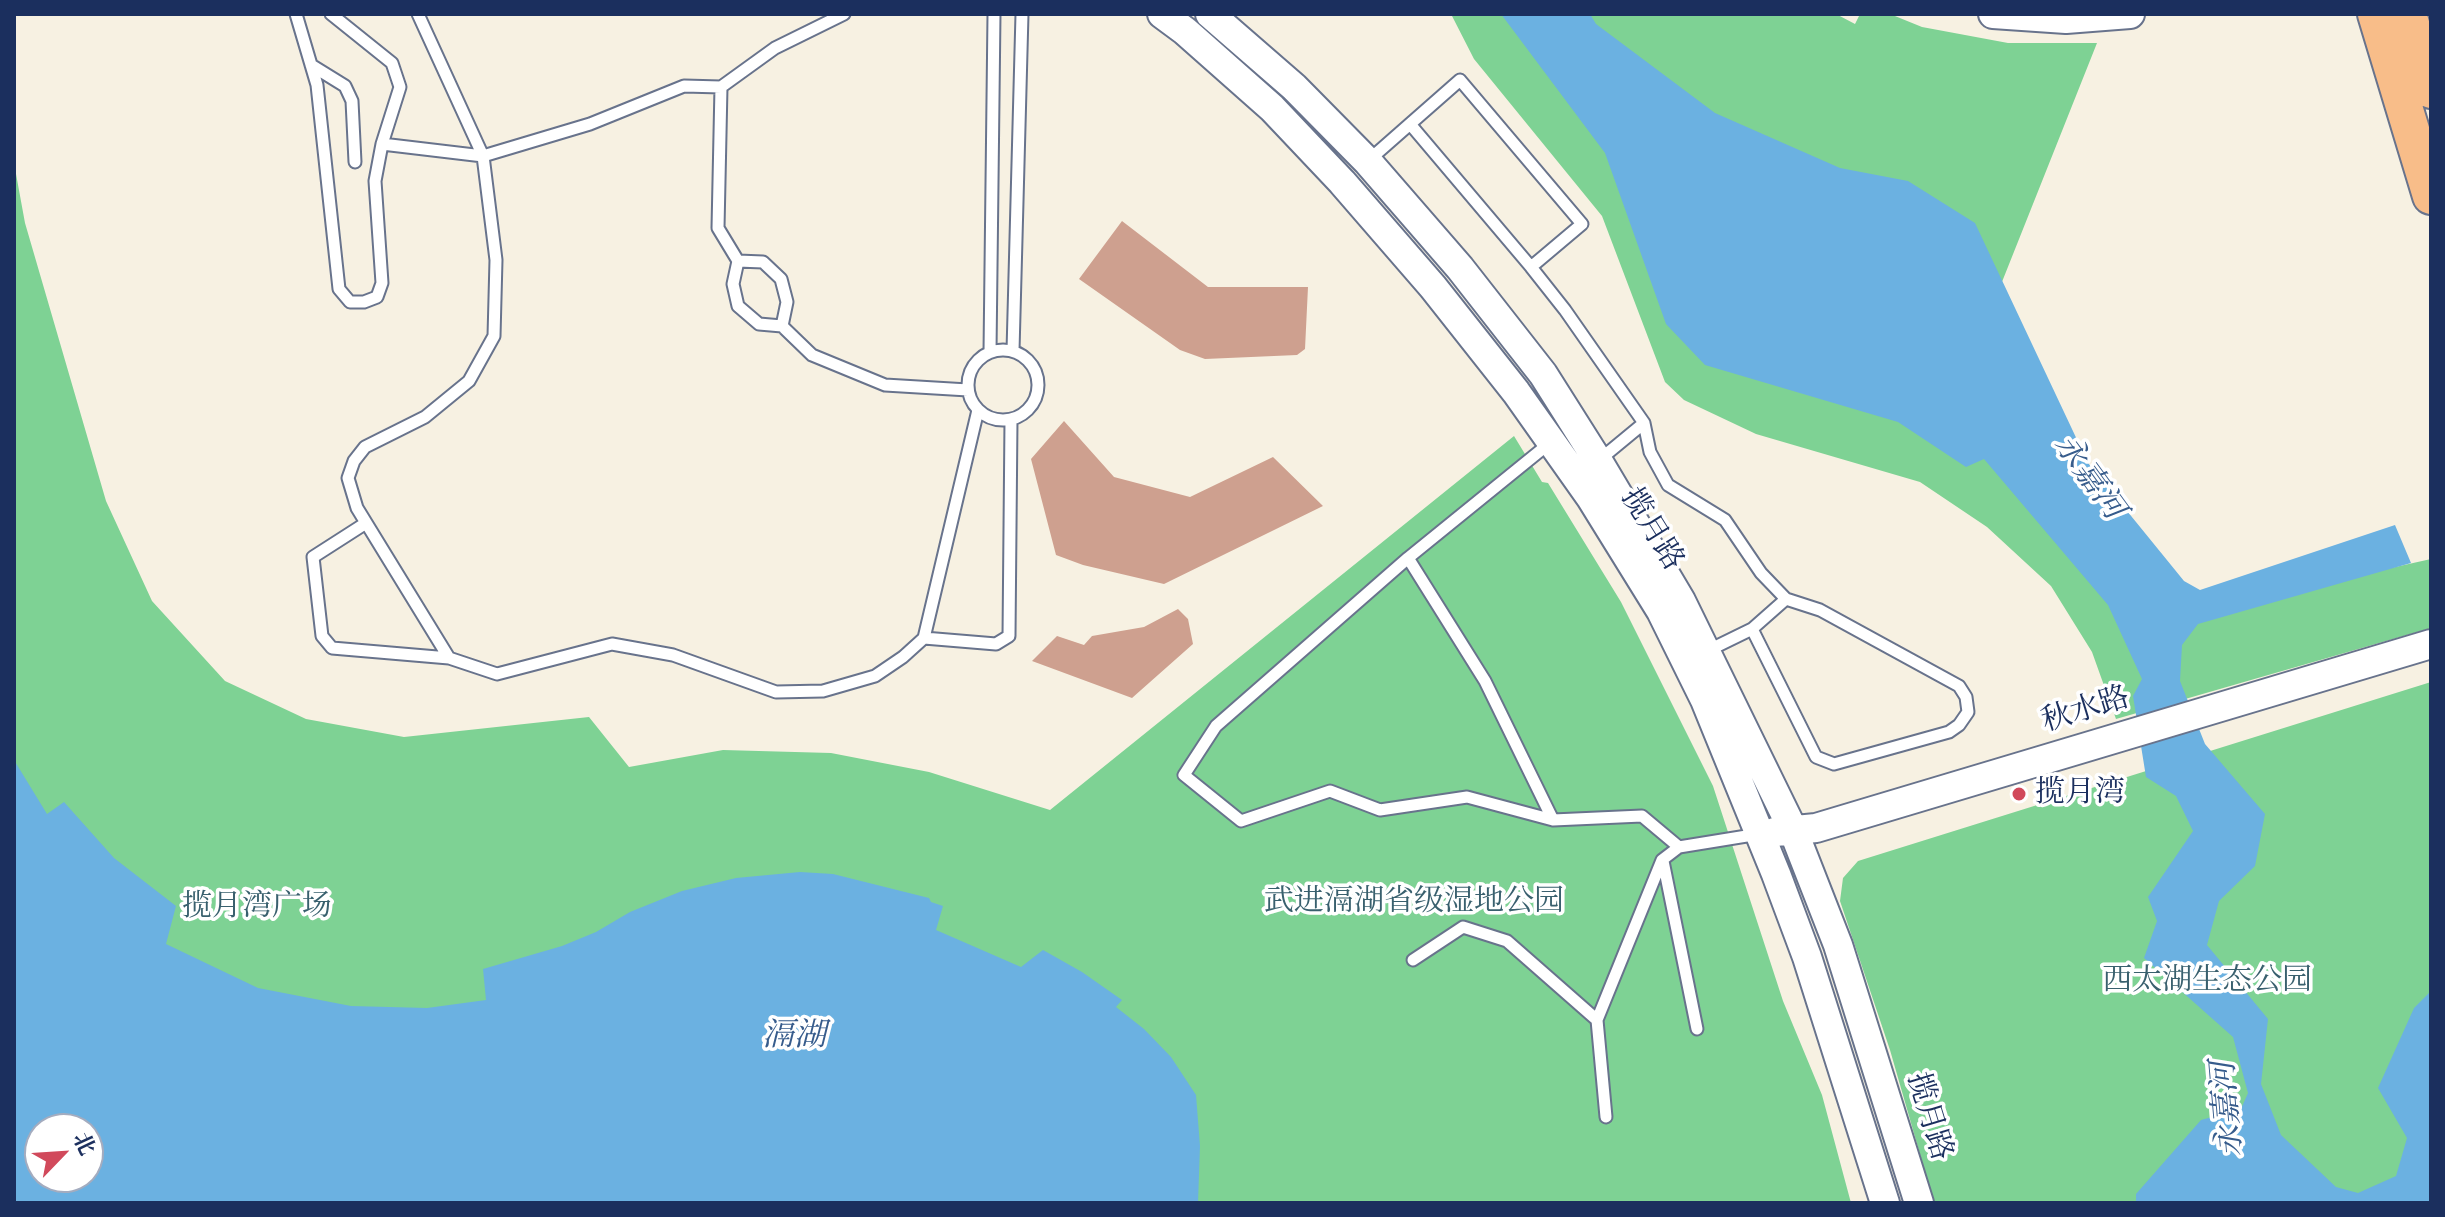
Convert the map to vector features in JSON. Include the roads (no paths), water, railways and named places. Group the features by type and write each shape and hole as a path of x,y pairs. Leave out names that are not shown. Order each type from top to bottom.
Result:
{"main road":[{"path":"2376,14 2431,196"},
{"path":"2408,14 2431,90"}],"street":[{"name":"揽月路","path":"1162,14 1272,108 1342,182 1433,287 1552,442 1591,498 1661,611 1705,700 1807,957 1885,1203"},
{"name":"揽月路","path":"1210,14 1294,87 1368,162 1460,268 1543,374 1598,461 1681,601 1793,830 1838,945 1919,1203"},
{"path":"1993,14 2066,19 2130,14"},
{"name":"秋水路","path":"1759,834 1816,828 2431,644"}],"lane":[{"path":"296,14 317,85 339,289 350,302 364,302 377,297 382,283 375,181 382,144 400,87 392,63 331,14"},
{"path":"418,14 483,156 496,260 494,336 469,381 425,417 365,447 354,461 348,478 357,508 449,658"},
{"path":"382,144 483,156 590,124 684,86 721,87 775,48 844,14"},
{"path":"990,352 994,14"},
{"path":"1013,351 1022,14"},
{"path":"311,65 345,86 352,101 355,162"},
{"path":"1368,162 1460,80 1582,224 1531,267"},
{"path":"721,87 718,228 738,261 733,284 738,306 759,324 782,326 812,355 885,385 968,390"},
{"path":"1410,124 1565,310 1644,423 1650,452 1668,485 1725,520 1761,573 1786,599 1820,610 1959,686 1966,697 1968,712 1959,725 1949,732 1834,764 1816,757 1752,629"},
{"path":"738,261 763,262 781,279 787,302 782,326"},
{"path":"1013,351 1031,364 1037,374 1036,398 1021,416 1011,420 988,417 978,410 968,390 968,378 973,367 990,352 1013,351"},
{"path":"366,523 313,557 322,636 332,648 449,658 497,674 612,644 673,655 776,692 823,691 875,676 924,638 978,410"},
{"path":"924,638 996,644 1009,636 1011,420"},
{"path":"1598,461 1644,423"},
{"path":"1552,442 1408,558 1216,726 1184,775 1241,821 1330,791 1380,810 1467,797 1553,820 1642,816 1679,847"},
{"path":"1408,558 1485,681 1553,820"},
{"path":"1706,652 1752,629 1786,599"},
{"path":"1606,1117 1597,1020 1662,860 1679,847 1759,834"},
{"path":"1662,860 1697,1029"},
{"path":"1413,960 1463,927 1507,941 1597,1020"}],"water":[{"name":"永嘉河","path":"1501,14 1590,14 1596,24 1715,113 1840,168 1908,181 1975,223 2088,463 2184,581 2200,590 2395,525 2411,563 2198,624 2182,645 2180,681 2205,744 2265,814 2255,866 2219,901 2207,945 2268,1019 2261,1084 2281,1135 2336,1187 2358,1193 2396,1176 2407,1138 2378,1088 2414,1008 2431,991 2431,1203 2136,1203 2136,1194 2201,1120 2241,1109 2248,1093 2233,1037 2144,958 2157,921 2148,897 2193,831 2176,796 2146,777 2133,696 2142,679 2108,605 1984,459 1966,467 1898,422 1705,365 1666,324 1605,153"},
{"name":"滆湖","path":"14,760 47,814 64,802 114,858 176,906 166,944 258,988 351,1006 427,1008 486,1000 483,969 562,946 596,932 630,912 682,891 736,878 800,872 833,874 929,898 931,902 943,906 936,930 1021,967 1043,950 1122,1000 1116,1007 1144,1029 1171,1057 1196,1095 1200,1146 1198,1203 14,1203"}],"place":[{"name":"揽月湾","path":"2019,794"}],"park label":[{"name":"武进滆湖省级湿地公园","path":"1414,903"},
{"name":"揽月湾广场","path":"257,908"},
{"name":"西太湖生态公园","path":"2207,982"}]}
